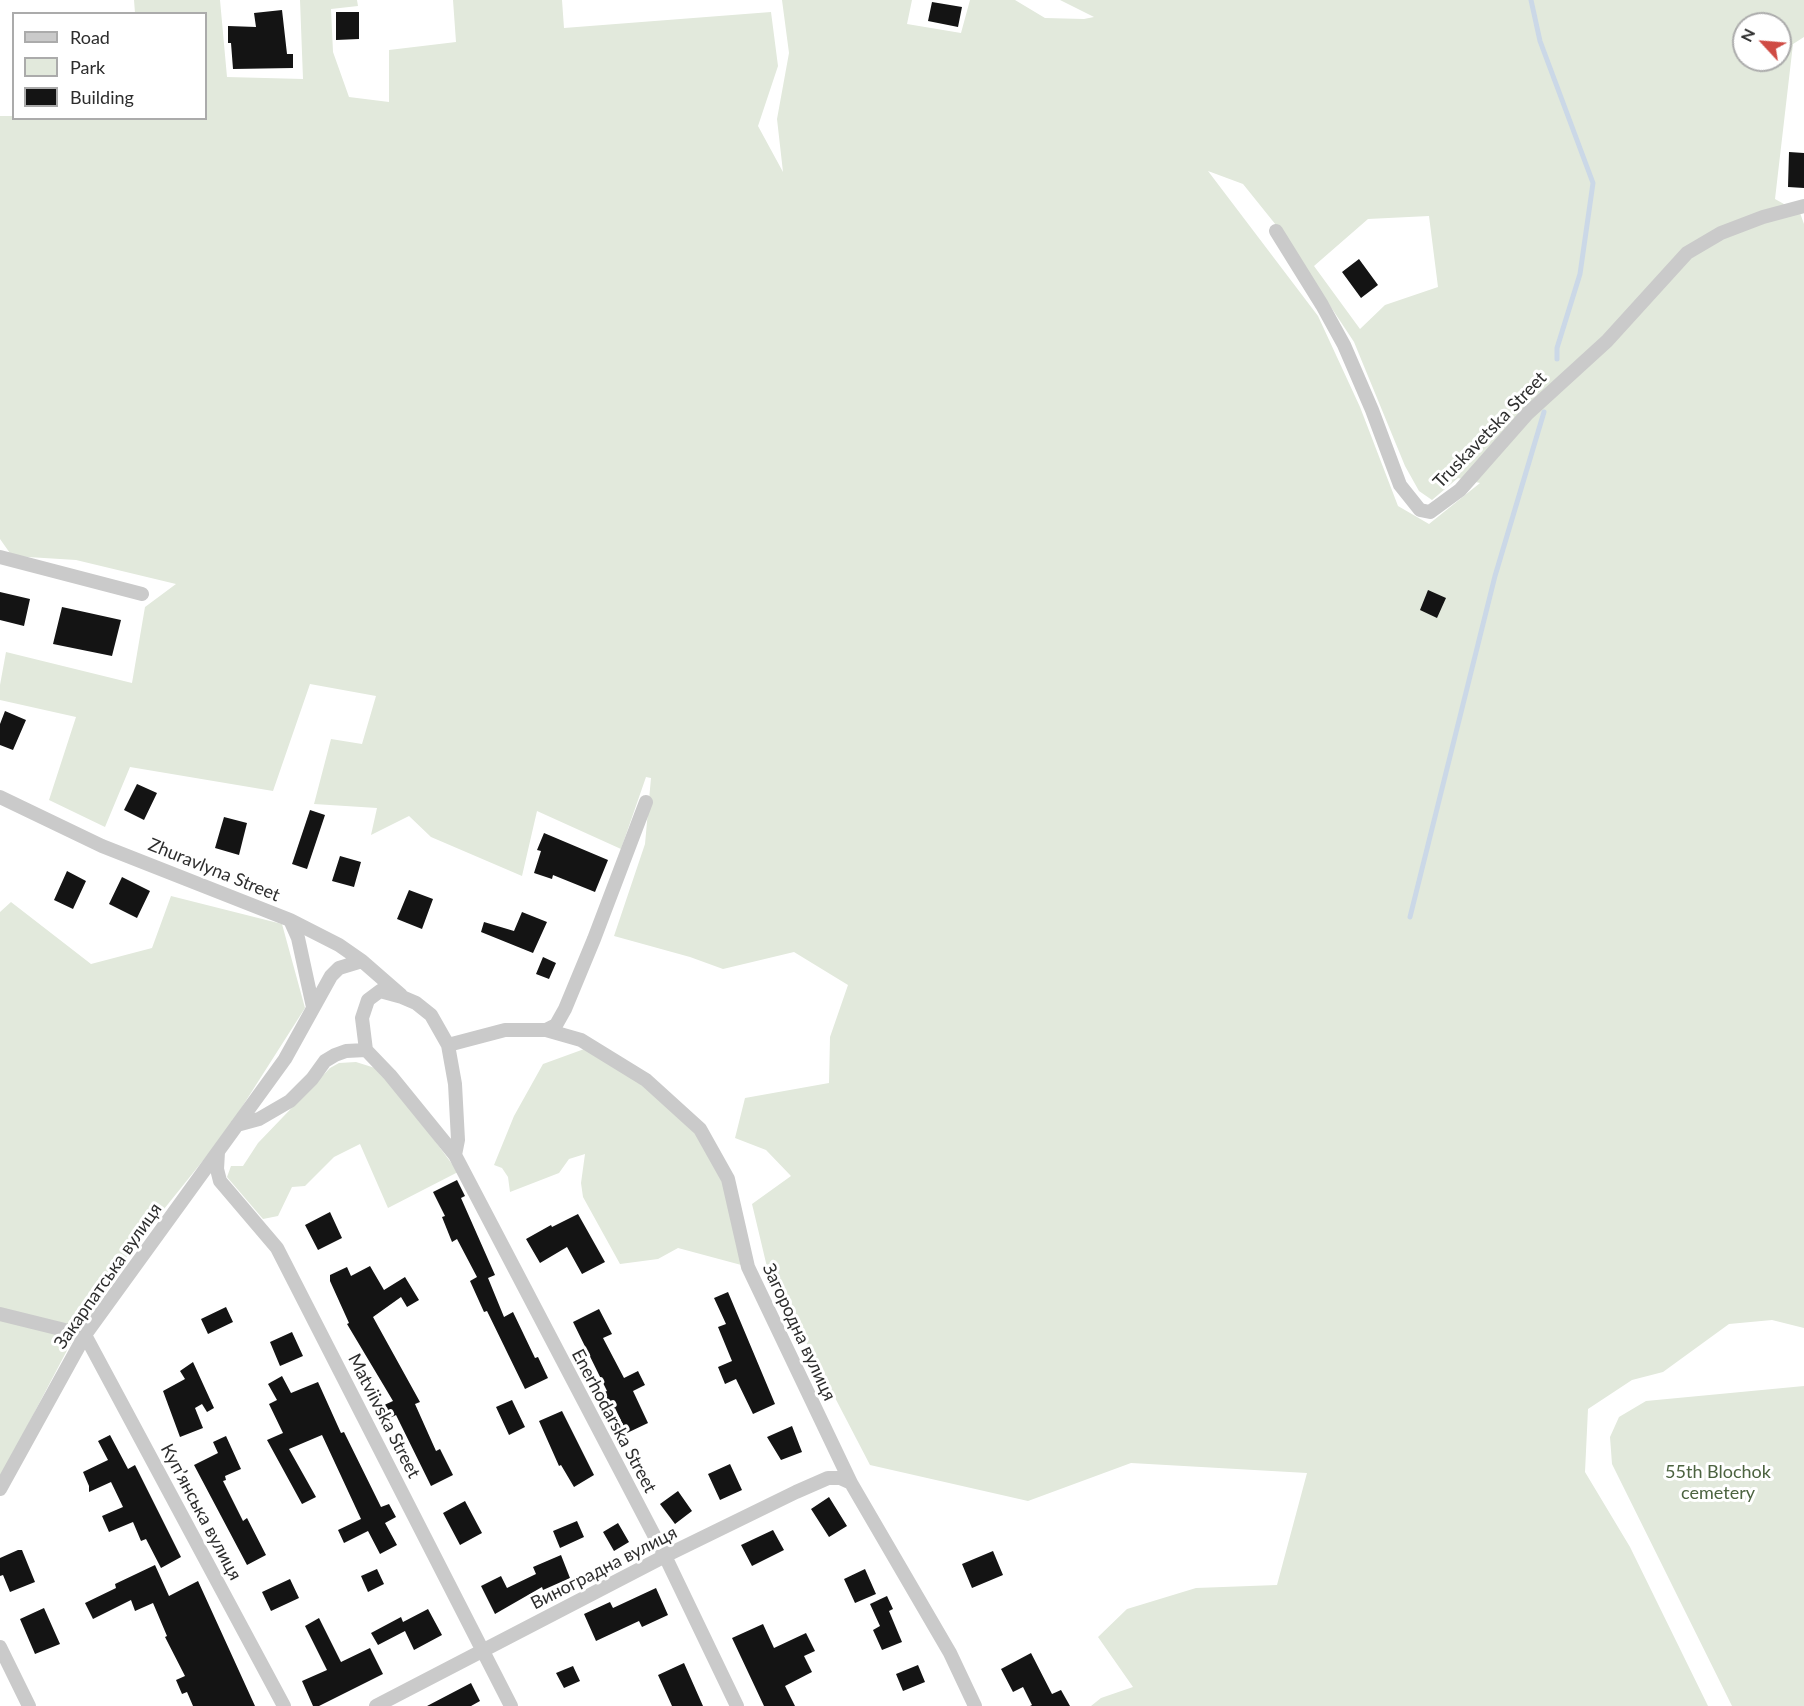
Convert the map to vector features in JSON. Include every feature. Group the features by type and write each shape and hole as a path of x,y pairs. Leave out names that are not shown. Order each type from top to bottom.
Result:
{"street":[{"name":"Truskavetska Street","path":"1276,231 1344,345 1372,410 1400,485 1420,510 1430,512 1460,490 1527,414 1607,341 1687,253 1721,233 1763,217 1804,206"},
{"path":"0,557 142,594"},
{"name":"Zhuravlyna Street","path":"0,797 102,846 290,920 339,945 362,961 402,997 416,1003 431,1016 448,1045"},
{"path":"546,1030 556,1025 565,1009 646,801"},
{"path":"290,920 298,938 313,1007"},
{"name":"Закарпатська вулиця","path":"0,1489 86,1335 285,1059 331,976 339,968 362,961"},
{"path":"237,1125 259,1119 290,1101 312,1079 325,1061 335,1055 366,1050 362,1018 368,1000 380,991 402,997"},
{"name":"Загородна вулиця","path":"448,1045 505,1030 546,1030 581,1040 646,1080 700,1129 728,1179 748,1267 851,1483 950,1653 975,1706"},
{"path":"448,1045 456,1106 458,1140 455,1155"},
{"name":"Enerhodarska Street","path":"366,1050 390,1075 455,1155 665,1556 737,1706"},
{"name":"Matviivska Street","path":"218,1152 217,1169 220,1181 277,1248 511,1706"},
{"path":"0,1314 86,1335"},
{"name":"Купʼянська вулиця","path":"86,1335 284,1706"},
{"name":"Виноградна вулиця","path":"376,1706 665,1556 828,1478 840,1478 851,1483"},
{"path":"0,1647 29,1706"}],"green space":[{"path":"134,0 220,0 227,77 303,79 300,0 357,0 358,6 331,9 333,52 349,97 389,102 389,50 456,42 453,0 562,0 564,28 771,12 778,66 758,126 783,172 777,119 789,53 782,0 912,0 907,24 961,33 970,0 1015,0 1045,18 1084,19 1094,17 1060,0 1804,0 1804,37 1793,44 1792,53 1792,12 1732,12 1732,72 1790,72 1775,199 1800,213 1804,224 1804,1328 1772,1320 1729,1324 1663,1372 1632,1380 1588,1409 1585,1472 1630,1547 1708,1706 1091,1706 1101,1698 1133,1687 1098,1637 1127,1609 1196,1588 1277,1585 1307,1473 1131,1463 1028,1501 870,1465 767,1267 752,1204 791,1176 766,1150 735,1138 745,1098 829,1083 830,1037 848,985 794,952 723,969 690,957 614,936 645,844 651,778 646,777 621,849 537,811 522,876 431,837 409,816 371,835 377,808 314,804 331,739 362,744 376,696 310,684 273,791 130,767 105,827 49,800 76,717 0,700 0,685 6,652 132,683 145,607 176,584 76,560 12,556 0,539 0,116 12,116 12,120 207,120 207,12 135,12","holes":["1208,171 1243,184 1280,230 1354,342 1405,466 1419,491 1432,500 1458,478 1480,483 1429,524 1398,506 1360,407 1318,316","1429,216 1438,287 1385,305 1360,329 1314,266 1368,219"]},
{"path":"171,896 282,924 305,1008 226,1132 131,1250 83,1329 0,1309 0,912 11,902 91,964 152,948"},
{"path":"587,1048 645,1084 698,1131 725,1180 745,1266 678,1248 658,1259 620,1264 583,1197 581,1183 585,1154 569,1159 559,1173 510,1192 508,1177 502,1168 494,1165 514,1116 543,1064"},
{"path":"356,1062 375,1068 400,1094 458,1172 388,1208 360,1144 334,1157 305,1186 292,1187 278,1216 263,1219 227,1177 231,1166 243,1166 258,1143 330,1068 339,1063"},
{"path":"0,1319 74,1337 0,1478"},
{"name":"55th Blochok cemetery","path":"1804,1386 1804,1706 1732,1706 1612,1464 1610,1437 1619,1417 1646,1401"}],"building":[{"path":"932,2 962,7 958,27 928,21"},
{"path":"282,10 287,54 293,54 293,68 233,69 231,43 228,43 228,26 256,27 254,13"},
{"path":"336,12 359,12 359,39 336,40"},
{"path":"1789,152 1804,153 1804,188 1788,187"},
{"path":"1359,259 1378,285 1361,298 1342,272"},
{"path":"1428,590 1446,598 1437,618 1420,610"},
{"path":"0,592 30,599 24,626 0,620"},
{"path":"62,607 121,620 112,656 53,644"},
{"path":"5,711 26,720 13,750 0,745 0,724"},
{"path":"137,784 157,793 144,820 124,810"},
{"path":"310,810 325,815 307,869 292,864"},
{"path":"224,817 247,823 239,855 215,848"},
{"path":"544,833 608,860 595,892 553,875 552,879 534,873 541,851 537,850"},
{"path":"340,856 361,862 354,887 332,881"},
{"path":"67,871 86,881 73,909 54,900"},
{"path":"122,877 150,891 137,918 109,904"},
{"path":"409,890 433,899 422,929 397,919"},
{"path":"522,912 547,922 533,953 481,932 484,922 514,931"},
{"path":"543,957 556,963 549,979 536,974"},
{"path":"457,1180 465,1196 461,1198 495,1275 488,1278 504,1317 513,1312 535,1358 538,1357 548,1378 525,1389 487,1311 484,1312 470,1281 477,1277 457,1239 452,1242 442,1217 445,1216 433,1192"},
{"path":"330,1212 342,1238 318,1250 305,1225"},
{"path":"578,1214 605,1262 582,1274 567,1247 540,1263 526,1239"},
{"path":"370,1266 384,1290 405,1277 419,1300 407,1307 401,1297 373,1317 420,1402 415,1404 436,1451 440,1449 453,1475 431,1486 396,1415 388,1419 382,1406 393,1401 347,1324 349,1323 330,1281 330,1275 347,1267 351,1276"},
{"path":"728,1292 775,1404 753,1414 736,1379 725,1384 718,1367 732,1361 718,1327 726,1324 714,1298"},
{"path":"226,1307 233,1322 208,1334 201,1319"},
{"path":"599,1309 612,1334 603,1338 624,1378 638,1371 645,1385 633,1391 648,1423 627,1433 615,1408 609,1412 600,1394 607,1391 573,1322"},
{"path":"292,1332 303,1356 280,1366 270,1342"},
{"path":"193,1362 214,1408 207,1412 202,1404 195,1408 203,1428 180,1437 163,1391 185,1379 180,1371"},
{"path":"282,1376 291,1393 318,1382 341,1433 344,1432 381,1507 389,1504 396,1517 385,1523 397,1545 380,1554 368,1531 344,1543 338,1530 361,1519 322,1435 289,1449 316,1497 302,1504 267,1440 283,1433 269,1404 277,1400 268,1384"},
{"path":"512,1400 525,1427 509,1435 496,1407"},
{"path":"562,1411 594,1475 574,1487 561,1465 559,1466 539,1421"},
{"path":"792,1426 802,1452 781,1460 767,1437"},
{"path":"110,1435 128,1469 135,1465 181,1557 161,1568 146,1539 141,1541 133,1522 109,1532 102,1516 123,1507 111,1482 89,1492 83,1472 108,1460 98,1441"},
{"path":"226,1436 241,1469 225,1476 226,1480 223,1481 243,1521 247,1518 266,1555 247,1565 194,1465 218,1453 213,1442"},
{"path":"730,1464 742,1490 720,1500 708,1474"},
{"path":"678,1491 692,1511 675,1524 660,1504"},
{"path":"829,1497 847,1526 829,1537 811,1509"},
{"path":"465,1501 482,1533 460,1545 443,1513"},
{"path":"577,1521 584,1537 560,1548 553,1531"},
{"path":"618,1523 629,1542 614,1551 603,1532"},
{"path":"773,1530 784,1550 752,1566 741,1545"},
{"path":"22,1550 35,1582 10,1592 3,1575 0,1576 0,1558"},
{"path":"993,1551 1003,1575 972,1588 962,1564"},
{"path":"561,1555 570,1578 543,1590 542,1587 495,1614 481,1586 501,1576 507,1588 536,1574 533,1567"},
{"path":"155,1565 169,1596 198,1581 255,1706 193,1706 187,1692 182,1694 176,1680 185,1676 165,1637 167,1636 153,1603 135,1611 131,1600 93,1619 85,1603 116,1588 115,1584"},
{"path":"377,1569 384,1584 368,1592 361,1576"},
{"path":"865,1569 876,1594 855,1603 844,1579"},
{"path":"290,1579 299,1598 271,1611 262,1592"},
{"path":"656,1588 668,1615 642,1627 639,1621 596,1641 584,1614 610,1602 613,1608"},
{"path":"887,1596 893,1609 889,1611 902,1642 882,1650 873,1630 880,1626 870,1604"},
{"path":"44,1608 60,1644 35,1654 20,1619"},
{"path":"428,1609 442,1635 414,1650 405,1631 378,1645 371,1633 401,1617 403,1622"},
{"path":"319,1618 341,1662 370,1648 383,1674 319,1706 313,1706 302,1681 327,1670 305,1626"},
{"path":"763,1624 774,1648 806,1633 815,1651 804,1656 812,1672 785,1686 795,1706 764,1706 732,1638"},
{"path":"1031,1653 1052,1694 1061,1690 1070,1706 1030,1706 1032,1705 1023,1687 1013,1692 1001,1669"},
{"path":"684,1663 703,1706 672,1706 658,1675"},
{"path":"918,1665 925,1682 903,1691 896,1674"},
{"path":"573,1666 580,1681 564,1688 556,1673"},
{"path":"471,1683 480,1701 471,1706 427,1706"}],"waterway":[{"path":"1531,0 1540,41 1593,183 1580,274 1557,348 1557,359"},
{"path":"1410,917 1495,576 1544,412"}]}
